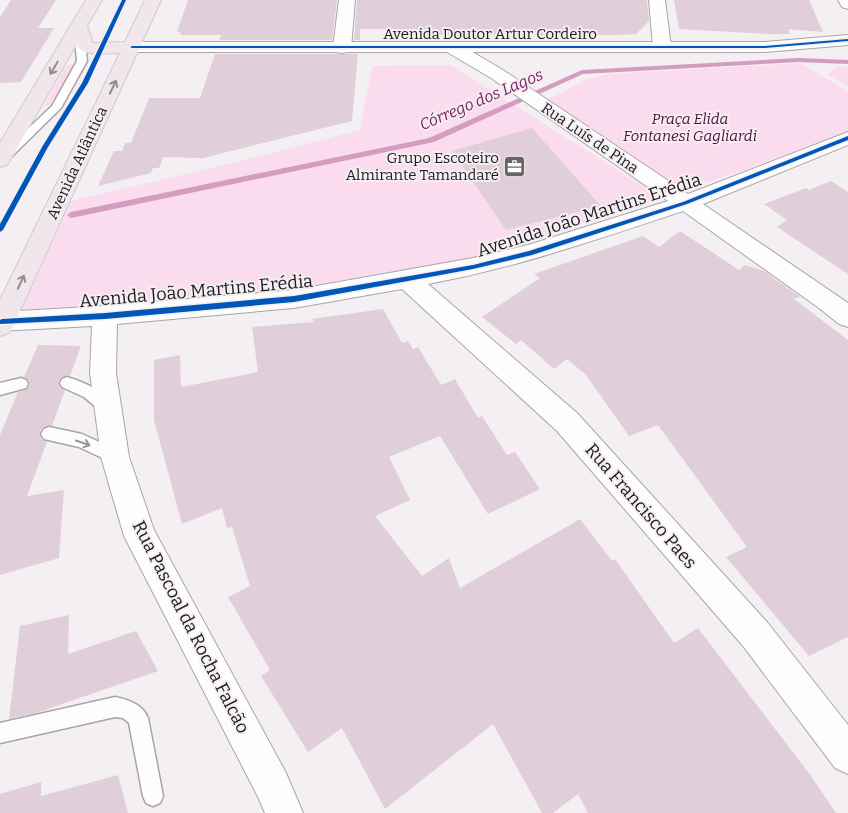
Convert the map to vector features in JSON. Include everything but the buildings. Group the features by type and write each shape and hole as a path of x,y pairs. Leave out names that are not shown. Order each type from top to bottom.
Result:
{"main road":[{"path":"0,160 94,0"},
{"name":"Avenida Atlântica","path":"1,324 153,0"},
{"path":"79,26 84,45 89,48 132,47"}],"street":[{"path":"342,48 347,0"},
{"path":"657,0 662,47"},
{"path":"846,0 848,4"},
{"name":"Avenida Doutor Artur Cordeiro","path":"132,47 765,47 848,40"},
{"name":"Rua Luís de Pina","path":"453,48 497,74 577,128 828,301 848,317"},
{"name":"Avenida João Martins Erédia","path":"1,324 294,299 473,267 530,253 685,203 848,138"},
{"name":"Rua Francisco Paes","path":"408,280 567,422 755,634 848,755"},
{"name":"Rua Pascoal da Rocha Falcão","path":"105,316 103,373 114,457 140,536 273,786 284,813"}],"lane":[{"path":"68,383 88,393 108,408"},
{"path":"0,389 21,384"},
{"path":"49,434 82,442 114,457"},
{"path":"0,733 115,707 127,709 138,718 153,796"}],"green space":[{"name":"Praça Elida Fontanesi Gagliardi","path":"800,63 848,91 848,131 739,172 681,190 547,100 587,79 607,74"},
{"path":"70,64 76,66 50,105 44,106 66,66"},
{"path":"450,65 663,198 471,258 320,284 20,313 71,201 241,161 360,130 372,66"},
{"path":"848,66 848,87 828,75 835,68"}],"waterway":[{"name":"Córrego dos Lagos","path":"71,215 431,140 582,72 798,60 848,62"}],"cycle path":[{"path":"0,230 45,147 85,83 124,0"},
{"path":"132,47 765,47 848,40"},
{"path":"2,322 105,316 294,299 473,267 530,253 685,203 848,138"}],"place":[{"name":"Grupo Escoteiro Almirante Tamandaré","path":"515,167"}]}
